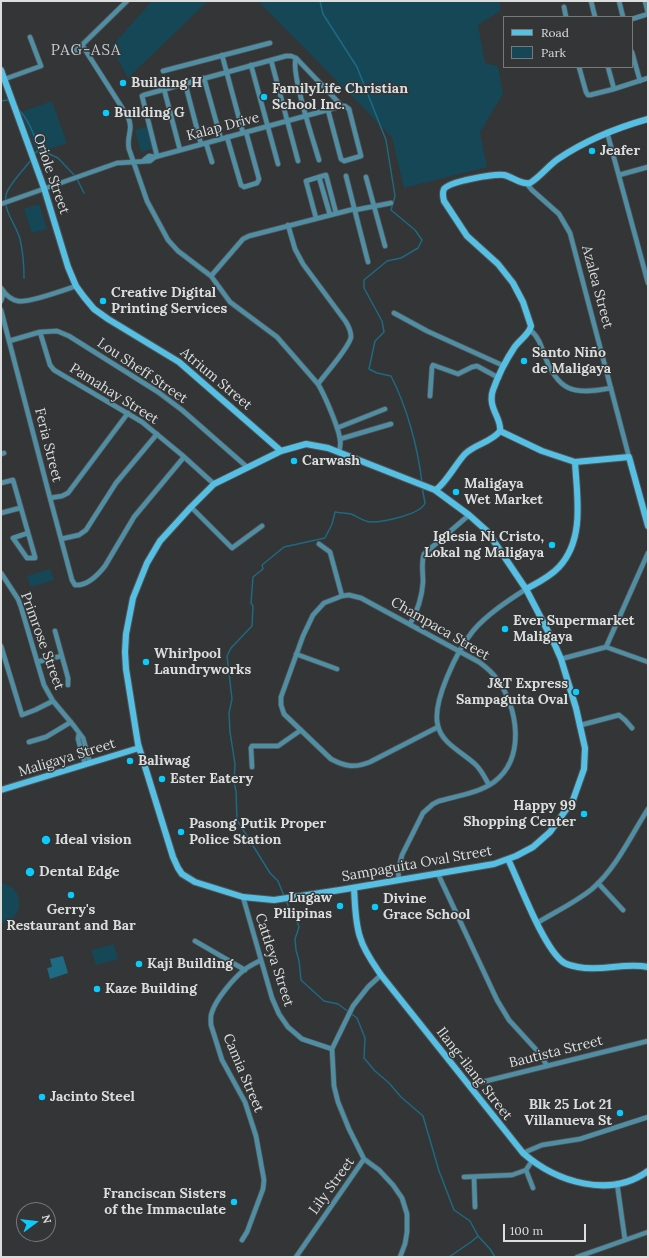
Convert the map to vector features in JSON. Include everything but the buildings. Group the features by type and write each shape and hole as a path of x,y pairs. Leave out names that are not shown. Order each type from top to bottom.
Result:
{"street":[{"path":"75,50 128,1"},
{"path":"591,1 595,16"},
{"path":"619,1 623,16"},
{"path":"633,19 648,14 645,1"},
{"path":"564,7 566,16"},
{"path":"4,79 42,66 30,37"},
{"path":"163,71 270,43"},
{"path":"82,45 128,117 131,126 127,144 133,163 147,200 168,240 178,251 211,276 230,302 277,337 318,384 337,428 340,439 339,452"},
{"path":"222,56 259,179 257,183 244,187 240,185 227,137"},
{"path":"156,156 142,96 251,65 289,56 296,58 342,106 349,109 362,154 360,156 344,161 341,159 328,110"},
{"path":"633,56 640,81"},
{"path":"296,58 294,65 306,116 319,160"},
{"path":"271,60 298,161"},
{"path":"251,65 278,164"},
{"path":"579,68 588,95 590,96 648,78"},
{"path":"608,68 614,89"},
{"name":"Oriole Street","path":"1,70 44,188 68,267 76,286"},
{"path":"204,78 221,139"},
{"path":"185,83 204,143 212,162"},
{"path":"164,89 180,150"},
{"name":"Kalap Drive","path":"1,204 117,163 133,163 150,160 156,156 342,106"},
{"path":"500,431 500,427 494,412 492,400 493,390 514,349 530,330 531,326 526,308 519,292 498,264 467,236 444,201 442,194 444,189 450,185 491,175 509,176 527,184 532,182 559,159 607,132 628,124 648,119"},
{"path":"607,132 648,283"},
{"path":"619,175 648,167"},
{"path":"316,218 306,181 326,175 336,213"},
{"path":"346,176 368,262"},
{"path":"319,177 330,215"},
{"path":"366,177 385,246"},
{"name":"Azalea Street","path":"527,184 529,188 559,214 570,233 648,526"},
{"path":"211,276 243,239 249,236 336,213 391,203"},
{"path":"288,226 298,256 346,322 351,335 346,348 318,384"},
{"path":"2,290 13,300 24,301 76,286"},
{"name":"Atrium Street","path":"76,286 94,309 179,362 281,451"},
{"path":"1,301 2,290"},
{"name":"Feria Street","path":"1,310 72,580 75,585 81,585 89,581 106,566 134,516 184,457"},
{"path":"394,313 504,366"},
{"path":"530,330 537,337 548,366 559,382 575,390 593,391 611,388"},
{"name":"Lou Sheff Street","path":"9,340 40,332 57,331 69,336 158,392 182,410 247,467"},
{"name":"Pamahay Street","path":"40,332 50,366 54,370 128,413 156,434 212,482"},
{"path":"430,396 433,365 458,374 477,366 498,378"},
{"path":"337,428 384,409"},
{"path":"50,498 62,496 68,493 128,413"},
{"path":"340,439 391,424"},
{"path":"500,431 542,451 575,462 629,457"},
{"path":"434,490 441,485 466,454 477,445 500,431"},
{"path":"61,539 79,535 86,530 116,483 156,434"},
{"name":"Sampaguita Oval Street","path":"306,444 320,446 339,452 434,490 482,526 492,538 526,589 560,659 581,725 585,748 584,769 573,800 563,816 550,832 524,852 508,860 494,864 274,900 243,896 195,882 182,874 178,868 167,840 139,748 126,669 125,646 130,612 139,581 151,555 160,541 212,482 281,451 306,444"},
{"path":"489,786 479,768 448,742 438,726 438,708 442,689 460,651 473,631 481,623 526,589 559,568 567,558 574,542 576,532 577,516 575,462"},
{"path":"1,483 12,480 28,533 35,558 27,558 14,538 28,533"},
{"path":"191,507 232,548 262,526"},
{"path":"1,513 20,508"},
{"path":"410,624 418,606 422,588 422,561 424,554 469,515"},
{"path":"319,544 330,552 342,596"},
{"path":"606,647 648,553"},
{"name":"Primrose Street","path":"1,573 18,599 44,685 52,702 79,733 78,739 88,764"},
{"name":"Champaca Street","path":"399,880 398,871 402,855 423,813 439,801 489,786 501,775 509,764 514,754 515,744 513,717 510,702 497,679 488,669 460,651 410,624 361,598 349,595 324,603 313,615 296,654 281,697 281,705 284,714 331,759 353,766 359,766 370,762 438,726"},
{"path":"55,631 68,678 68,685"},
{"path":"1,646 22,715 52,702"},
{"path":"560,659 606,647 648,662"},
{"path":"296,654 337,669"},
{"path":"38,662 61,656"},
{"path":"581,725 615,715 625,720 632,728"},
{"path":"29,742 51,735 71,722"},
{"path":"252,767 250,748 252,746 278,746 301,730"},
{"name":"Maligaya Street","path":"1,790 139,748"},
{"path":"538,923 583,895 598,883 617,860 648,809"},
{"path":"508,860 551,948 563,961 569,965 586,968 627,965 648,967"},
{"path":"438,874 497,1000 509,1020 544,1059 547,1066"},
{"path":"598,883 623,910"},
{"name":"Ilang-ilang Street","path":"354,888 356,920 360,938 366,952 381,975 523,1153 532,1161 550,1172 571,1181 590,1185 617,1183 634,1178 648,1171"},
{"name":"Cattleya Street","path":"243,896 261,960 279,1014 288,1026 302,1039 332,1049"},
{"path":"195,941 244,970"},
{"name":"Camia Street","path":"242,1240 247,1232 264,1180 256,1136 246,1102 222,1060 211,1025 211,1019 212,1012 217,1002 244,970 261,960"},
{"name":"Lily Street","path":"296,1257 364,1159 338,1102 334,1086 332,1049 353,1006 368,987 381,975"},
{"name":"Bautista Street","path":"470,1087 482,1082 648,1041"},
{"path":"523,1153 542,1145 580,1139 648,1116"},
{"path":"364,1159 379,1170 393,1185 402,1198 407,1214 407,1232 406,1244 400,1257"},
{"path":"464,1177 512,1175 526,1170 532,1161"},
{"path":"526,1170 532,1188"},
{"path":"474,1177 475,1207"},
{"path":"617,1183 625,1240"},
{"path":"576,1257 584,1256 648,1232"}],"green space":[{"path":"152,1 208,1 128,78 111,47"},
{"path":"258,1 500,1 500,11 478,25 485,63 498,66 503,94 480,132 487,167 404,188 392,137"},
{"path":"52,101 67,143 37,154 21,112"},
{"path":"149,126 155,148 141,152 135,130"},
{"path":"39,204 47,229 32,233 24,209"},
{"path":"50,569 54,580 31,587 27,576"},
{"path":"1,883 9,885 15,890 19,903 15,916 9,921 1,923"},
{"path":"114,944 118,959 96,965 91,950"}],"shaded area":[{"path":"63,956 68,973 50,979 47,968 52,967 50,959"}],"waterway":[{"path":"320,1 323,14 357,67 386,140 395,196 391,210 415,230 422,240 418,248 401,258 387,261 364,280 364,288 382,321 384,332 375,341 369,369 377,373 391,376 397,388 411,428 418,456 422,483"},
{"path":"1,101 8,100 10,102"},
{"path":"17,108 28,122 39,149 58,158 75,176"},
{"path":"34,155 39,149"},
{"path":"24,278 20,239 7,210 6,198 7,192 11,185 31,160"},
{"path":"77,179 84,193"},
{"path":"284,896 278,881 270,873 237,820 236,791 234,782 235,764 230,732 229,713 232,699 227,656 231,648 252,626 253,606 251,603 253,577 263,569 262,565 284,547 325,538 332,524 335,512 351,514 368,522 384,521 401,517 416,511 425,503 422,487"},
{"path":"286,900 289,908 296,918 299,927 295,939 301,980 324,1001 338,1004 357,1018 365,1038 364,1058 401,1097 423,1116 439,1171 454,1210 470,1221 478,1236 495,1257"},
{"path":"449,1257 478,1236"}],"place":[{"name":"Building H","path":"123,83"},
{"name":"FamilyLife Christian School Inc.","path":"264,97"},
{"name":"Building G","path":"106,113"},
{"name":"Jeafer","path":"592,151"},
{"name":"Creative Digital Printing Services","path":"103,301"},
{"name":"Santo Niño de Maligaya","path":"524,361"},
{"name":"Carwash","path":"294,461"},
{"name":"Maligaya Wet Market","path":"456,492"},
{"name":"Iglesia Ni Cristo, Lokal ng Maligaya","path":"552,545"},
{"name":"Ever Supermarket Maligaya","path":"505,629"},
{"name":"Whirlpool Laundryworks","path":"146,662"},
{"name":"J&T Express Sampaguita Oval","path":"576,692"},
{"name":"Baliwag","path":"130,761"},
{"name":"Ester Eatery","path":"162,779"},
{"name":"Happy 99 Shopping Center","path":"584,814"},
{"name":"Pasong Putik Proper Police Station","path":"181,832"},
{"name":"Ideal vision","path":"46,840"},
{"name":"Dental Edge","path":"30,872"},
{"name":"Gerry's Restaurant and Bar","path":"71,895"},
{"name":"Lugaw Pilipinas","path":"340,906"},
{"name":"Divine Grace School","path":"375,907"},
{"name":"Kaji Building","path":"139,964"},
{"name":"Kaze Building","path":"97,989"},
{"name":"Jacinto Steel","path":"42,1097"},
{"name":"Blk 25 Lot 21 Villanueva St","path":"620,1113"},
{"name":"Franciscan Sisters of the Immaculate","path":"234,1202"}],"district":[{"name":"PAG-ASA","path":"86,51"}]}
